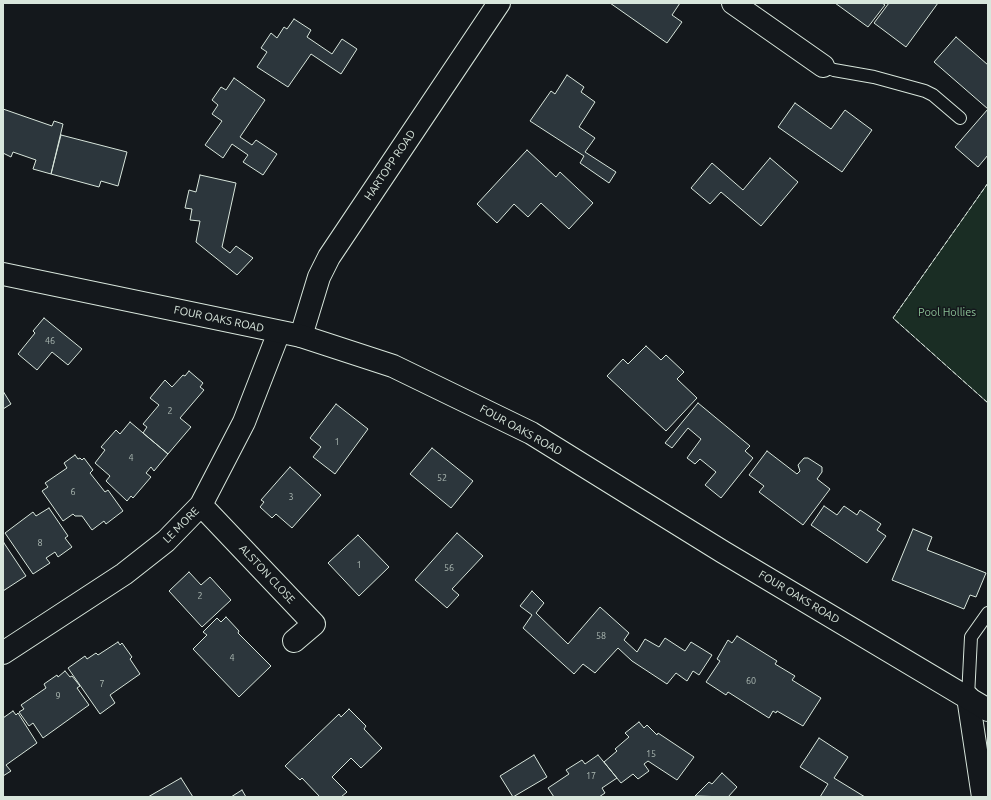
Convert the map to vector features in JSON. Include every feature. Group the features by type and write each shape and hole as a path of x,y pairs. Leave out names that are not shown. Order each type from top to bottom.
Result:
{"street":[{"name":"HARTOPP ROAD","path":"301,336 319,277 329,257 499,3"},
{"path":"733,3 822,66"},
{"name":"FOUR OAKS ROAD","path":"3,274 301,336 393,366 531,433 723,552 988,710"},
{"name":"LE MORE","path":"3,653 124,574 166,541 201,505 244,422 279,332"},
{"name":"ALSTON CLOSE","path":"201,505 314,624 294,641"},
{"path":"968,697 983,797"}],"lane":[{"path":"822,66 841,72 874,77 925,91 933,95 960,118"},
{"path":"968,697 971,637 988,613"}],"green space":[{"name":"Pool Hollies","path":"988,183 988,403 893,318"}],"building":[{"path":"610,3 680,3 672,15 682,22 667,43"},
{"path":"835,3 882,3 885,5 868,27"},
{"path":"889,3 938,3 906,47 874,23"},
{"path":"294,19 311,30 307,37 332,54 342,39 357,49 341,74 311,54 288,87 257,67 267,52 261,48 271,33 277,38 284,27 287,29"},
{"path":"956,37 988,65 988,109 934,62"},
{"path":"567,75 584,87 581,92 595,102 579,127 595,138 585,152 616,172 609,183 580,163 584,156 530,121 551,91 555,94"},
{"path":"234,78 265,100 240,137 252,145 256,140 277,154 263,175 243,162 248,155 232,144 223,158 205,145 222,121 212,114 218,105 212,100 221,87 226,90"},
{"path":"795,103 831,129 845,110 872,130 842,172 778,127"},
{"path":"3,109 52,126 54,121 63,124 51,174 33,169 36,160 13,152 11,157 3,153"},
{"path":"988,109 988,155 978,167 955,147"},
{"path":"61,135 127,152 118,186 101,181 99,187 51,174"},
{"path":"527,150 556,177 560,172 593,203 569,229 541,203 528,217 514,204 497,223 477,204"},
{"path":"770,158 798,182 761,226 721,192 710,204 691,188 712,163 743,190"},
{"path":"200,175 236,183 222,247 230,253 236,246 253,258 237,275 196,242 200,221 190,220 192,209 185,208 189,190 196,192"},
{"path":"44,318 82,349 68,365 52,352 37,370 18,354 35,333 33,331"},
{"path":"646,346 661,360 666,355 684,372 677,379 697,398 666,431 607,376 623,359 628,364"},
{"path":"189,371 203,383 200,387 204,390 180,418 191,427 168,454 143,433 147,427 143,424 159,405 150,398 165,380 172,387"},
{"path":"3,391 11,404 3,409"},
{"path":"698,403 750,446 745,451 753,458 721,498 705,485 716,472 700,459 695,464 687,458 701,439 688,428 672,448 665,443"},
{"path":"336,404 368,429 335,474 313,457 321,447 310,438"},
{"path":"130,422 168,454 154,471 151,467 146,473 151,477 133,498 131,496 127,501 106,481 110,476 95,463 105,450 101,447 116,430 120,434"},
{"path":"432,448 473,481 451,508 410,474"},
{"path":"767,451 797,474 800,471 798,465 804,458 808,458 822,467 822,472 817,479 830,489 803,525 759,492 764,486 749,475"},
{"path":"75,455 78,459 80,458 82,460 84,458 93,470 90,473 105,492 108,490 123,511 106,524 104,521 92,530 82,516 75,516 73,514 63,521 42,491 48,487 45,483 67,468 64,463"},
{"path":"290,467 321,495 292,528 276,514 272,518 260,507 264,502 261,500"},
{"path":"824,506 837,515 844,506 857,515 860,510 881,524 877,530 886,536 867,563 811,525"},
{"path":"49,508 68,536 65,538 72,547 58,557 55,552 46,558 50,563 33,574 5,533 33,512 36,516"},
{"path":"913,529 932,537 927,550 986,573 976,597 970,595 964,609 892,580"},
{"path":"457,533 483,556 452,589 459,595 447,608 415,580"},
{"path":"358,535 389,567 359,596 328,563"},
{"path":"4,543 26,576 3,591 3,544"},
{"path":"189,572 201,585 210,577 231,600 202,627 169,591"},
{"path":"532,591 544,603 536,613 568,644 600,607 629,633 624,640 637,652 645,639 659,647 665,638 685,651 691,642 712,655 699,675 693,671 687,681 676,673 667,684 632,661 618,648 595,673 583,664 574,674 523,628 532,615 520,606"},
{"path":"226,617 239,631 238,633 271,666 239,697 193,649 207,635 203,632 217,618 221,622"},
{"path":"737,636 777,661 775,664 795,676 792,680 821,698 803,726 777,711 776,713 773,711 769,718 728,692 726,695 706,682 720,661 717,659 728,640 732,643"},
{"path":"118,642 120,645 122,643 132,657 130,659 140,674 110,695 115,703 100,714 68,668 85,656 87,659 96,653 98,655"},
{"path":"65,671 70,677 72,676 80,686 77,688 89,705 43,738 33,723 29,726 19,712 24,709 21,705 46,688 44,684 57,675 58,677"},
{"path":"349,709 366,726 364,729 382,748 361,768 351,758 332,777 347,792 341,797 320,797 302,778 300,780 285,766 339,714 341,717"},
{"path":"13,711 16,715 18,713 37,743 6,765 11,771 3,776 3,718"},
{"path":"639,722 644,728 647,725 657,735 658,733 694,757 677,780 648,761 644,764 649,771 638,779 633,774 621,783 604,762 617,751 615,749 629,737 625,733"},
{"path":"819,738 848,757 834,778 865,797 820,797 828,784 800,767"},
{"path":"534,755 547,777 513,797 500,776"},
{"path":"598,755 617,778 602,788 605,793 599,797 554,797 548,788 569,774 566,770 582,760 585,764"},
{"path":"722,773 737,787 728,797 695,796 709,782 712,784"},
{"path":"181,778 193,797 148,797"},
{"path":"242,790 246,797 231,797"}],"fence":[{"path":"988,183 893,318 988,403"}]}
